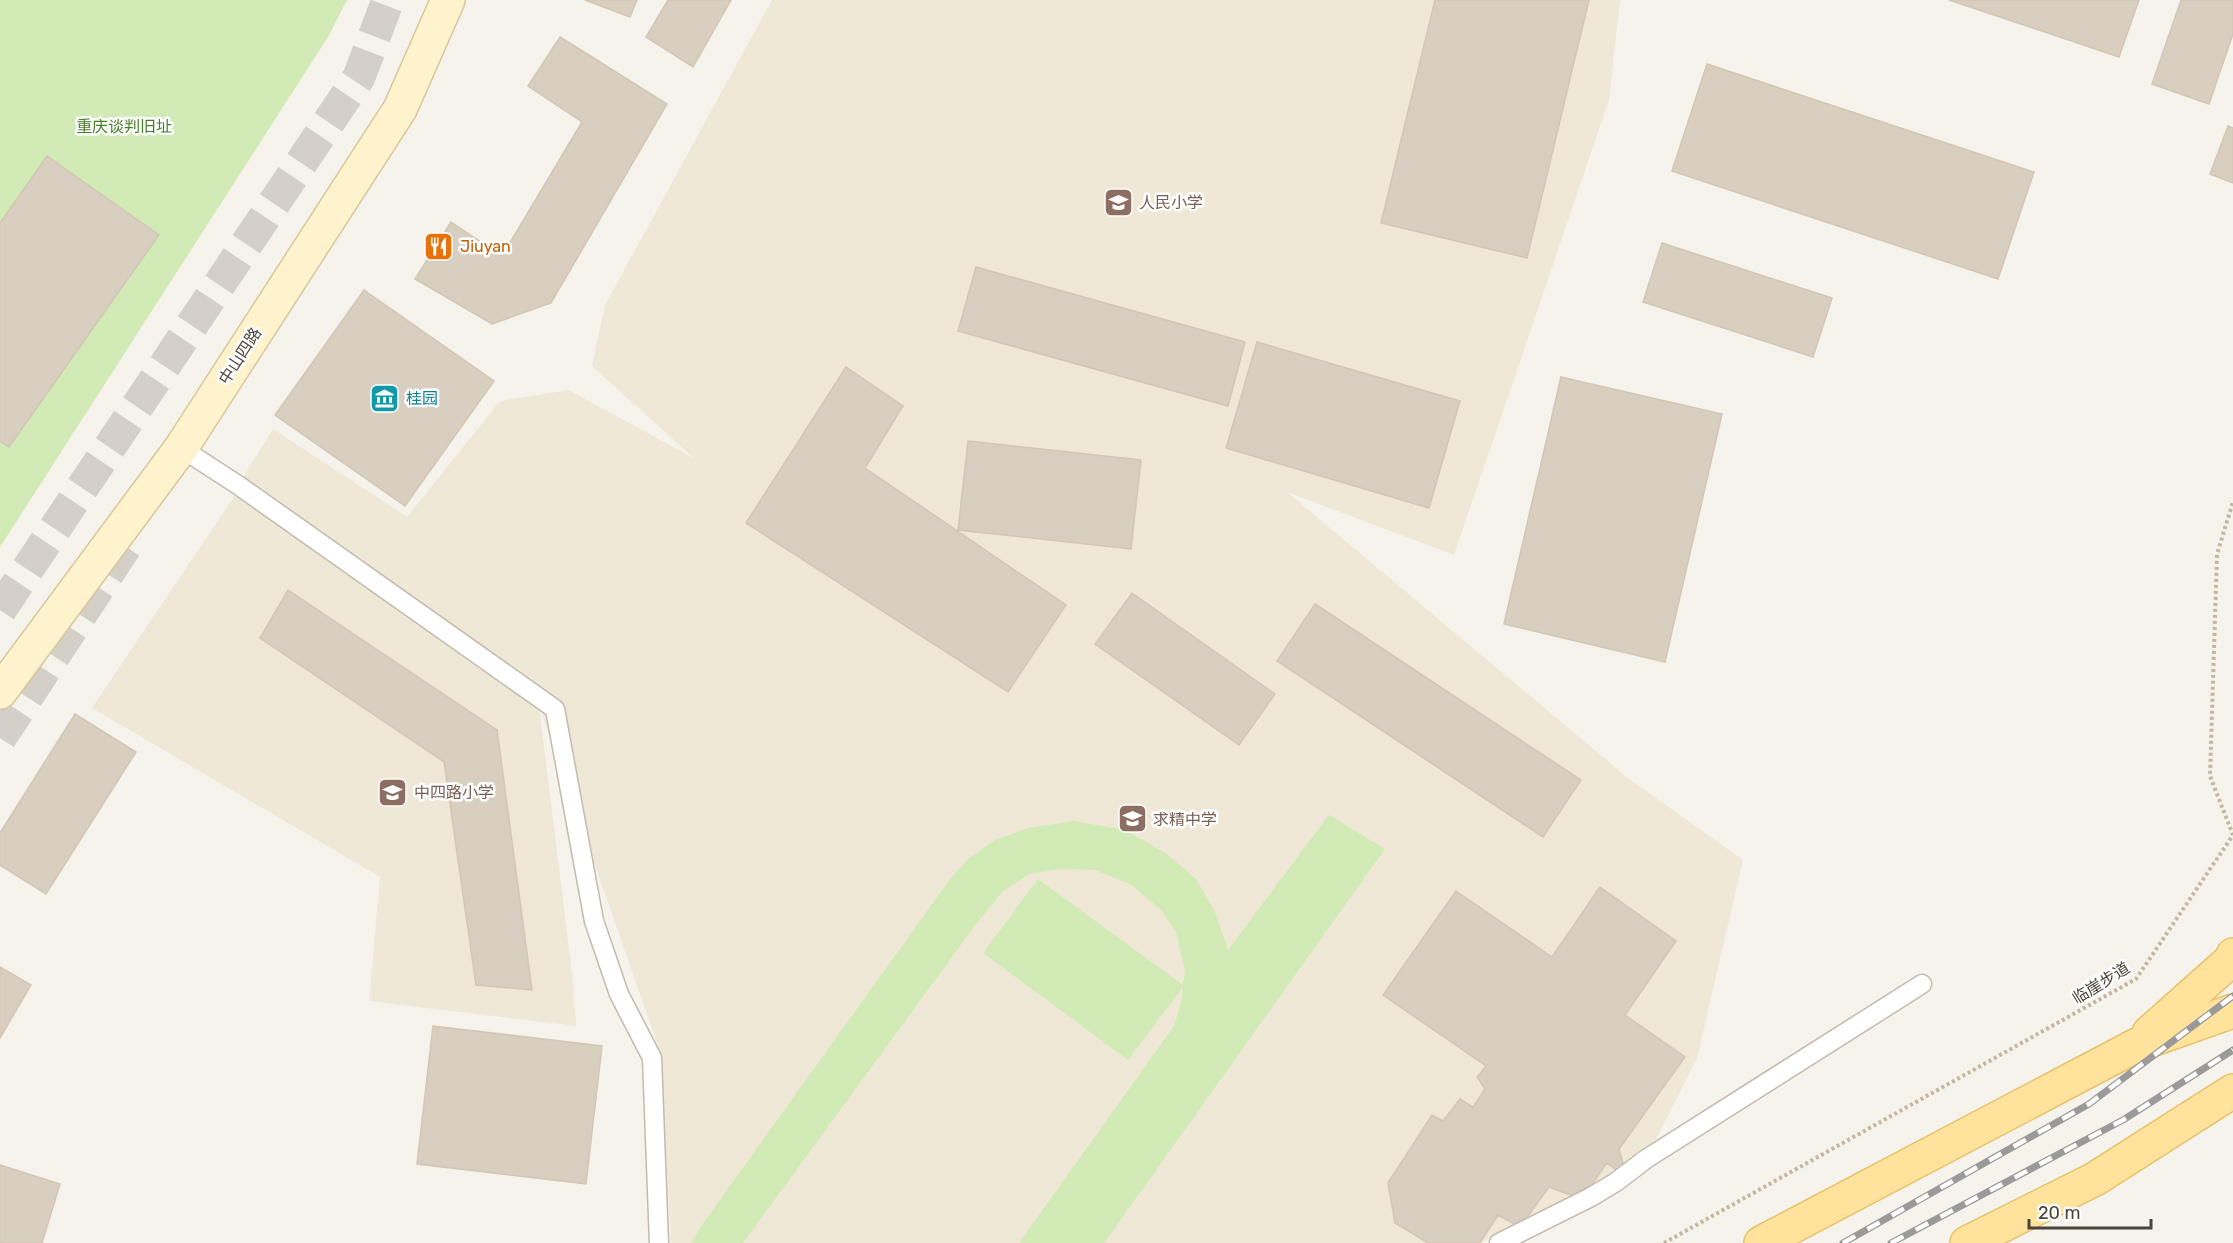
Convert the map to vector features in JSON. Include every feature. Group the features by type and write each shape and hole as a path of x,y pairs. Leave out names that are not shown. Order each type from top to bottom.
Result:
{"main road":[{"path":"2137,1044 2231,960 2233,955"},
{"path":"1761,1243 2137,1044 2233,1011"},
{"path":"1967,1243 2095,1179 2233,1091"}],"street":[{"name":"中山四路","path":"0,692 180,447 400,109 448,0"}],"lane":[{"path":"180,447 238,485 555,709 594,921 619,994 652,1058 659,1243"},
{"path":"1499,1243 1616,1182 1646,1159 1922,984"}],"path":[{"name":"临崖步道","path":"1664,1243 2136,979 2233,835 2210,776 2217,554 2233,502"}],"shaded area":[{"name":"求精中学","path":"772,0 1620,0 1609,100 1454,555 1287,492 1628,778 1743,860 1697,1058 1646,1159 1591,1197 1480,1243 671,1243 660,1051 539,706 573,981 576,1026 369,1001 380,877 92,708 237,492 238,485 273,429 407,517 500,401 569,390 695,459 592,366 605,305"}],"green space":[{"name":"重庆谈判旧址","path":"0,0 347,0 328,37 0,547"},
{"path":"1329,815 1385,849 1104,1243 1019,1243 1174,1026 1183,987 1128,1060 983,953 1038,879 1183,985 1185,971 1176,932 1160,909 1130,884 1095,870 1060,869 1030,874 1003,891 976,924 743,1243 691,1243 950,879 968,859 995,840 1028,828 1074,821 1125,830 1167,854 1196,879 1214,910 1228,950"}],"building":[{"path":"585,0 637,0 630,17"},
{"path":"668,0 731,0 693,67 646,37"},
{"path":"1435,0 1589,0 1527,258 1381,223"},
{"path":"1949,0 2139,0 2119,57"},
{"path":"2181,0 2233,0 2233,34 2209,104 2152,84"},
{"path":"560,37 667,104 551,303 492,324 415,279 451,222 502,256 582,122 528,86"},
{"path":"1707,64 2034,172 1998,279 1672,171"},
{"path":"2228,126 2233,128 2233,183 2210,174"},
{"path":"47,156 159,235 9,447 0,441 0,223"},
{"path":"1662,243 1832,298 1813,357 1643,302"},
{"path":"976,267 1245,342 1228,406 958,331"},
{"name":"桂园","path":"364,290 494,381 405,506 275,415"},
{"path":"1257,342 1460,401 1429,508 1226,448"},
{"path":"846,367 903,406 865,468 1066,605 1008,692 746,523"},
{"path":"1561,377 1722,414 1665,662 1504,624"},
{"path":"968,441 1141,460 1131,549 958,530"},
{"path":"288,590 497,730 532,990 476,985 444,762 260,638"},
{"path":"1132,593 1275,694 1239,745 1095,644"},
{"path":"1315,604 1581,780 1543,837 1277,661"},
{"path":"75,714 136,752 46,894 0,865 0,833"},
{"path":"1600,887 1676,941 1625,1015 1685,1057 1619,1149 1624,1167 1619,1172 1607,1163 1585,1194 1578,1198 1549,1187 1520,1227 1498,1215 1480,1243 1428,1243 1395,1223 1388,1183 1432,1115 1443,1121 1460,1099 1473,1107 1485,1089 1477,1077 1486,1066 1383,995 1456,891 1552,957"},
{"path":"0,967 31,985 0,1038"},
{"path":"433,1026 602,1046 586,1184 417,1164"},
{"path":"0,1165 60,1184 42,1243 0,1243"}],"tunnel":[{"path":"0,610 359,77 388,0"},
{"path":"0,738 129,541"}],"railway":[{"path":"1843,1243 2089,1104 2233,996"},
{"path":"1891,1243 2123,1120 2233,1050"}],"place":[{"name":"人民小学","path":"1118,202"},
{"name":"Jiuyan","path":"439,246"},
{"name":"桂园","path":"385,398"},
{"name":"中四路小学","path":"393,792"},
{"name":"求精中学","path":"1132,819"}]}
